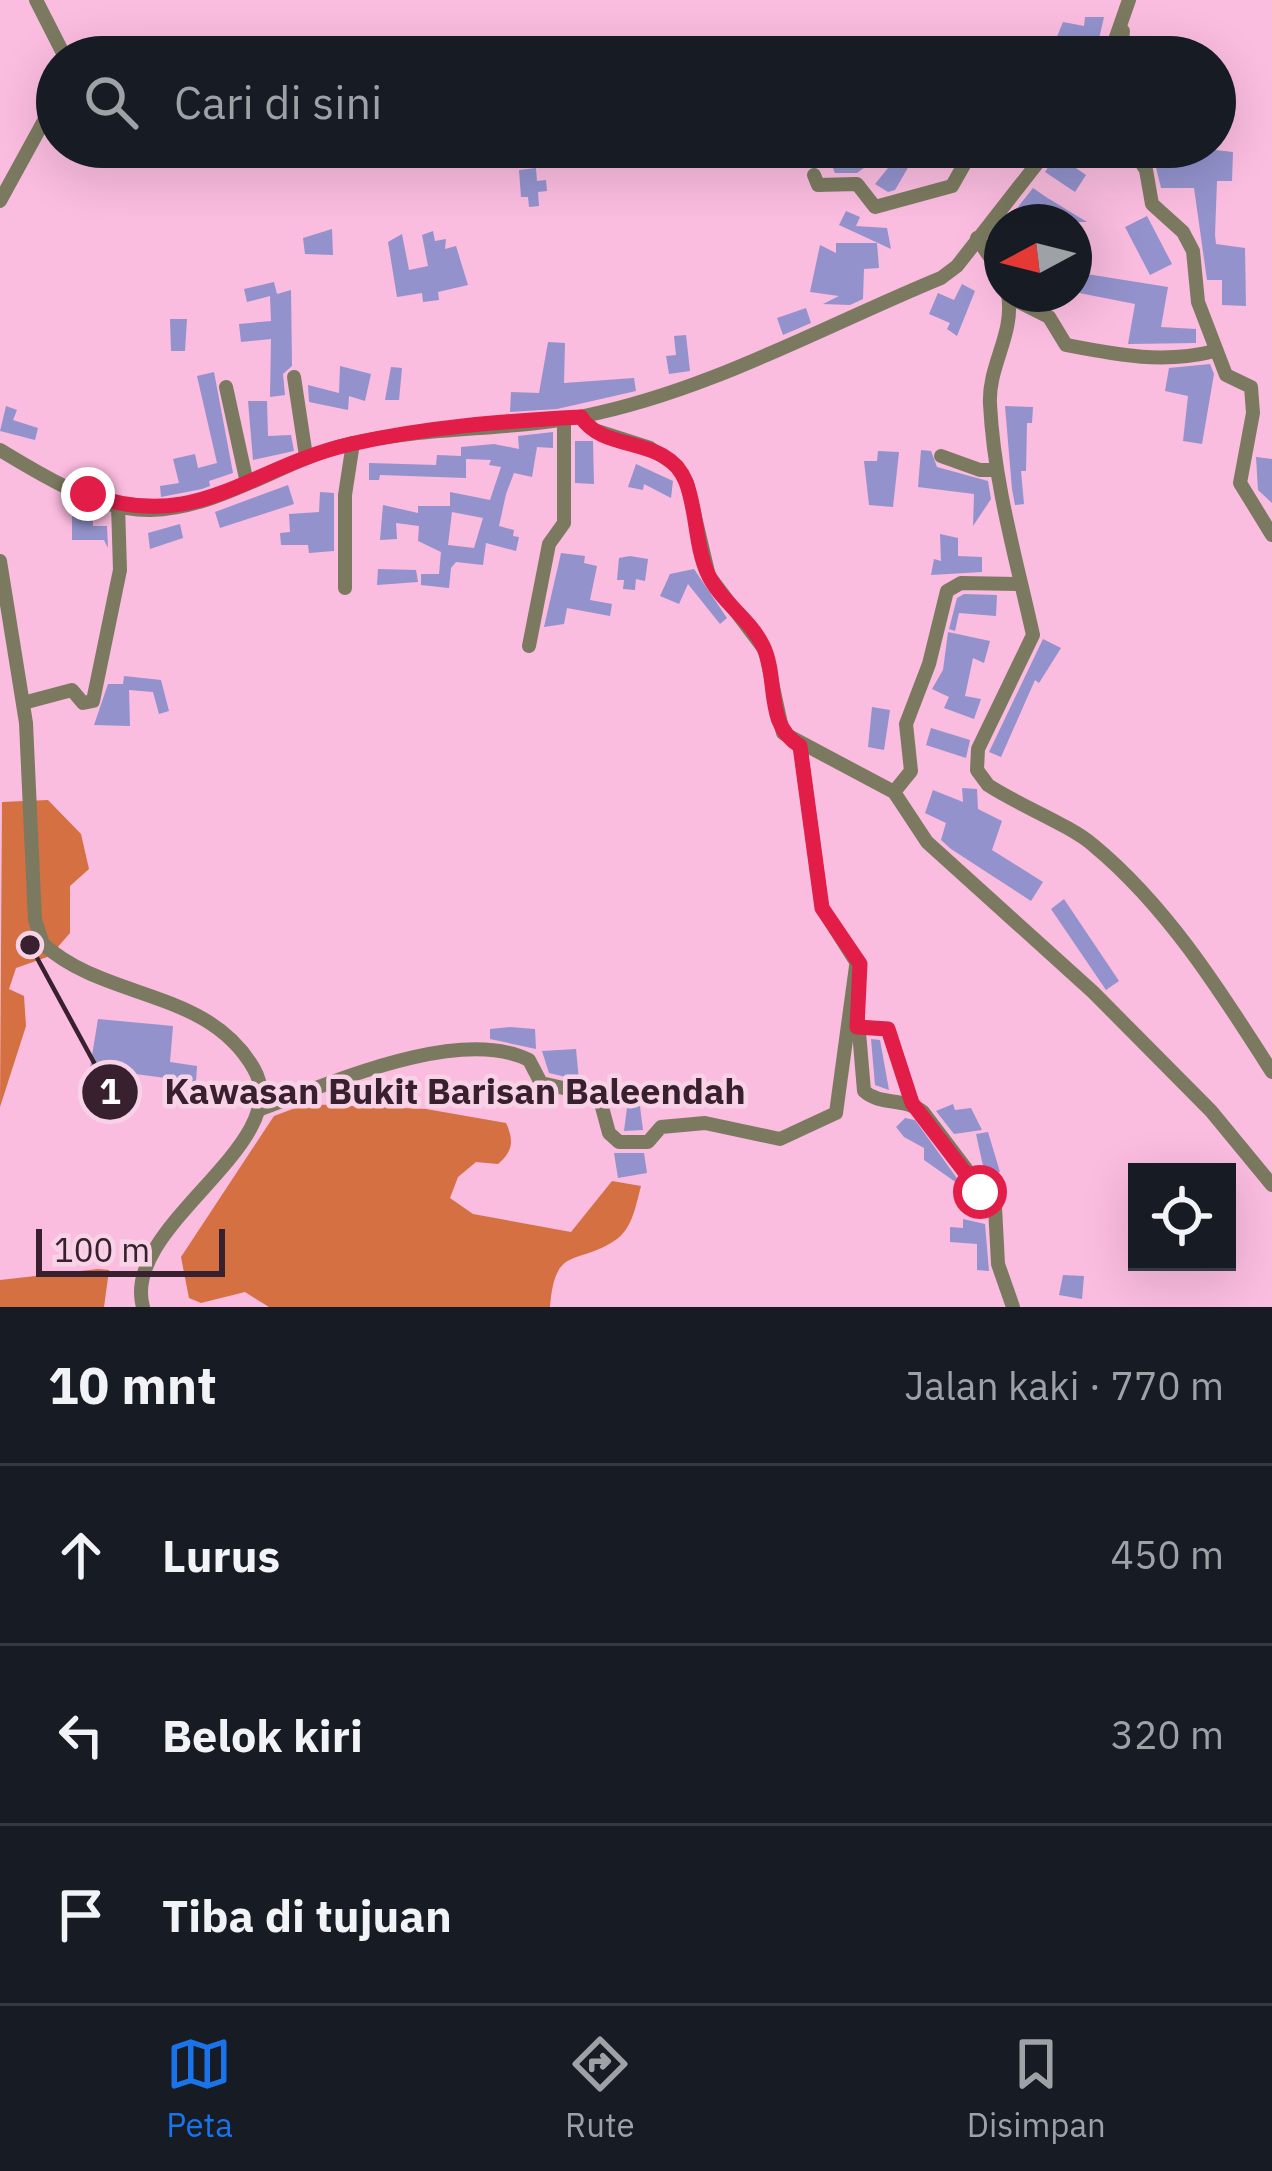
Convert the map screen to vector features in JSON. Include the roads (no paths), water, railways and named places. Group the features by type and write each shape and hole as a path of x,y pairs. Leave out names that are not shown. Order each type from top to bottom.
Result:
{"street":[{"path":"36,0 54,36"},
{"path":"1115,36 1130,0"},
{"path":"1118,23 1123,36"},
{"path":"0,201 36,135"},
{"path":"814,175 818,185 857,184 875,207 952,186 962,168"},
{"path":"0,450 57,483 118,505 171,507 353,443 573,417 746,363 941,278 1032,168"},
{"path":"1145,168 1153,204 1183,232 1193,251 1198,302 1215,351 1223,356 1226,375 1249,384 1253,392 1240,483 1272,535"},
{"path":"977,238 984,248"},
{"path":"1009,312 1009,330 989,397 1017,584 1033,635 978,749 977,770 988,785 1092,844 1116,867 1196,957 1272,1072"},
{"path":"1040,312 1049,317 1066,345 1136,358 1186,360 1215,351"},
{"path":"293,377 306,456"},
{"path":"226,387 247,483"},
{"path":"529,646 548,544 565,518 573,417"},
{"path":"573,417 603,435 650,448 677,466 687,483 709,576 761,640 783,733 894,792 927,842 1093,992 1211,1111 1272,1185"},
{"path":"345,588 345,499 353,443"},
{"path":"940,455 980,470 997,470"},
{"path":"23,703 70,691 85,704 94,700 120,570 118,505"},
{"path":"0,561 23,703 35,920 43,944 112,983 205,1018 254,1068 260,1109 257,1120 159,1250 142,1281 143,1307"},
{"path":"894,792 911,771 906,724 937,640 947,591 961,583 1017,584"},
{"path":"800,746 822,908 857,959 857,1027 864,1091 875,1099 912,1103"},
{"path":"260,1109 391,1061 449,1052 491,1054 522,1056 541,1083 598,1096 609,1133 620,1142 648,1142 661,1126 698,1122 783,1138 836,1113 857,959"},
{"path":"857,1027 888,1029 912,1103 995,1207 998,1264 1012,1307"}],"place":[{"name":"Kawasan Bukit Barisan Baleendah","path":"30,945"}]}
